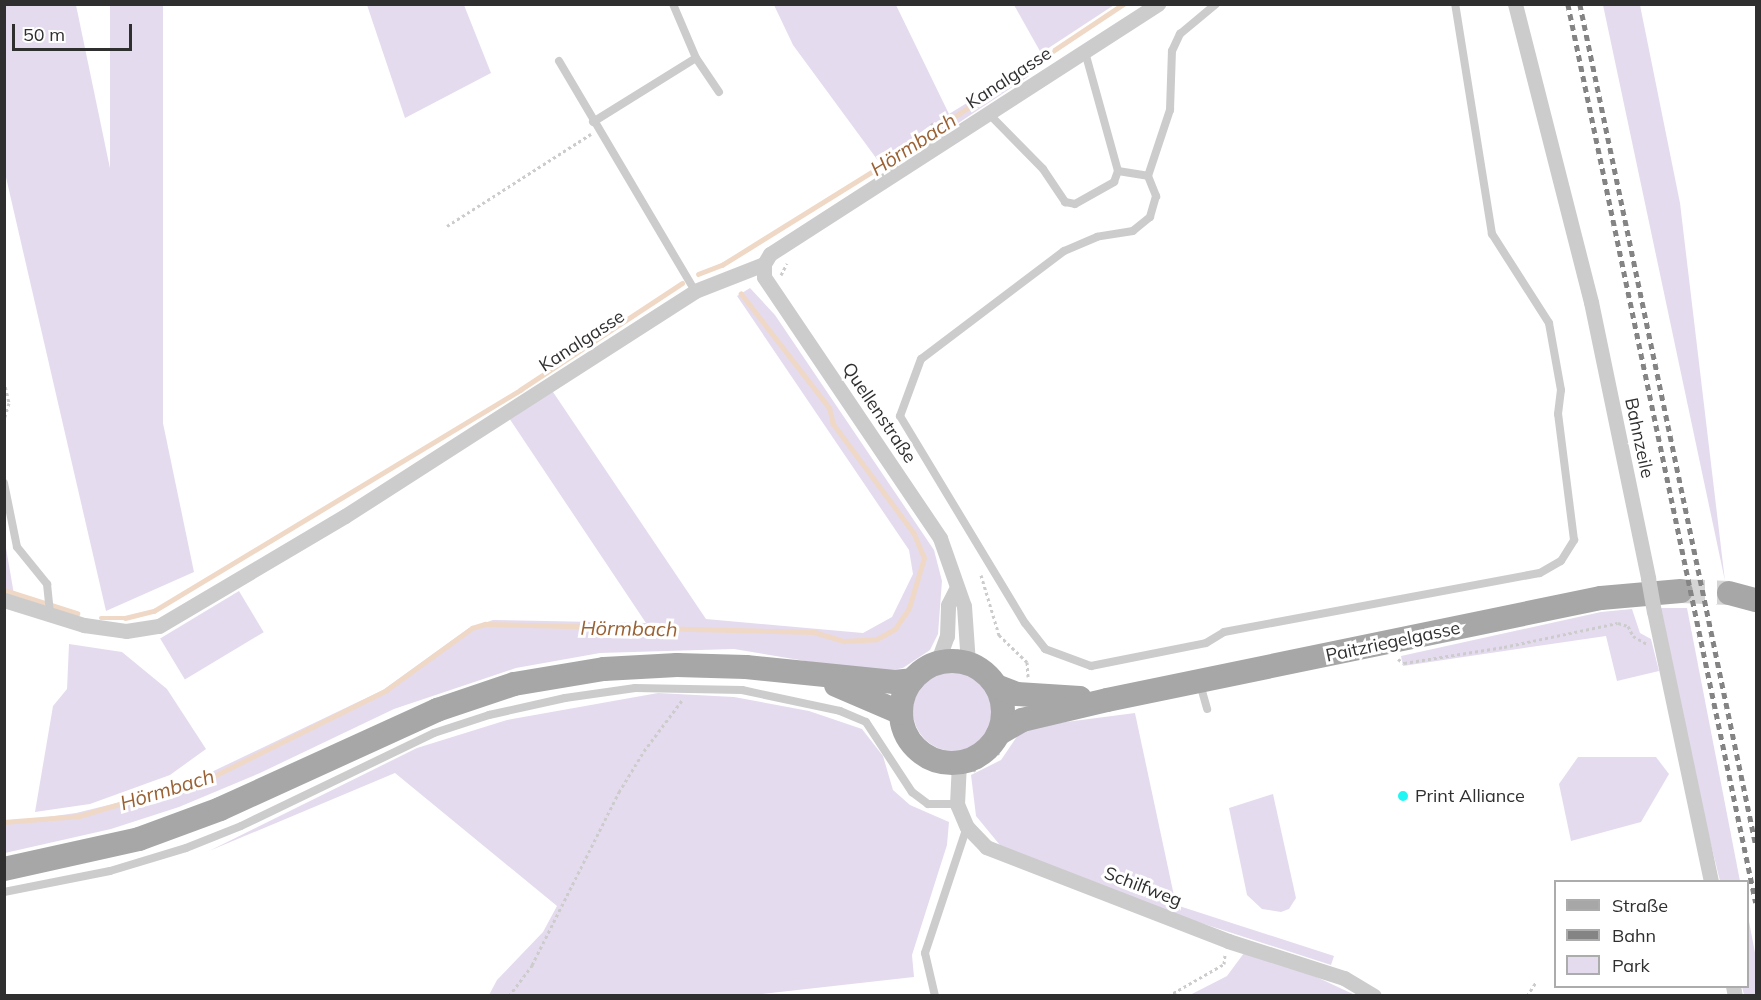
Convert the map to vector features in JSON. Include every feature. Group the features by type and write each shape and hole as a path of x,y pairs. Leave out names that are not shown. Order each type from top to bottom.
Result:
{"main road":[{"name":"Paitzriegelgasse","path":"998,734 1022,720 1107,700 1601,598 1681,591"},
{"path":"1729,594 1756,600"},
{"path":"937,663 968,663 996,686 1003,710 998,734 982,753 959,762 942,762 913,744 901,713 904,695 912,680 937,663"},
{"path":"4,869 49,862 149,835 220,810 437,710 514,684 604,669 677,665 746,667 808,675 912,680"},
{"path":"808,675 891,706 901,713"},
{"name":"Paitzriegelgasse","path":"996,686 1017,694 1107,700"}],"street":[{"name":"Kanalgasse","path":"4,600 50,612 84,625 126,631 159,626 345,516 695,291 764,264 770,254 1158,4"},
{"name":"Bahnzeile","path":"1515,4 1591,302 1711,880"},
{"name":"Quellenstraße","path":"764,264 764,277 940,538 964,606 968,663"},
{"path":"937,663 947,636 948,604 956,588"},
{"name":"Schilfweg","path":"959,762 957,804 967,827 986,847 1228,941 1344,978 1374,996"}],"lane":[{"path":"673,4 696,58 719,92"},
{"path":"1216,4 1180,34 1172,51 1170,110 1148,176 1156,196 1150,217 1132,231 1097,237 1064,251 921,359 900,416 1025,623 1045,649 1091,666 1206,643 1224,632 1540,573 1561,561 1575,540 1558,414 1561,390 1549,323 1492,234 1455,4"},
{"path":"989,114 1043,169 1065,202 1075,204 1114,182 1118,171 1085,52"},
{"path":"593,122 696,58"},
{"path":"559,61 695,291"},
{"path":"1118,171 1148,176"},
{"path":"4,483 17,547 24,559 40,572 48,596 50,612"},
{"path":"1200,682 1207,709"},
{"path":"4,892 110,871 186,848 241,826 434,733 489,715 565,698 688,686 742,690 840,711 866,722 912,792 928,804 957,804"},
{"path":"934,996 924,953 967,827"}],"path":[{"path":"447,226 598,130"},
{"path":"4,381 9,404 4,419"},
{"path":"1393,656 1404,663 1618,623 1628,626 1633,636 1645,644 1661,642"},
{"path":"509,996 532,965 620,792 644,751 682,703 688,686"},
{"path":"1168,996 1224,964 1228,941"},
{"path":"1527,996 1536,982"}],"green space":[{"path":"4,5 76,5 194,572 106,611 5,173"},
{"path":"110,5 163,5 163,497 110,497"},
{"path":"367,5 464,5 491,73 405,118"},
{"path":"774,5 896,5 949,114 1022,69 1029,76 945,132 935,122 879,162 793,45"},
{"path":"1014,5 1114,5 1041,53"},
{"path":"1603,5 1640,5 1680,203 1725,581"},
{"path":"750,288 775,315 934,550 942,581 938,634 930,650 903,668 877,673 734,649 600,653 516,668 394,709 260,773 179,807 111,829 5,853 5,823 76,813 178,788 383,690 469,628 493,620 646,623 509,418 551,389 706,619 863,633 892,617 913,574 909,550 737,296"},
{"path":"5,542 17,612 5,608"},
{"path":"239,591 264,632 185,680 160,638"},
{"path":"1661,608 1687,608 1740,880 1720,880 1694,776"},
{"path":"1632,609 1640,633 1651,639 1659,671 1617,681 1606,636 1403,666 1401,656 1601,612"},
{"path":"69,644 122,652 167,689 206,749 170,775 90,804 35,812 53,706 67,689"},
{"path":"953,671 968,674 981,683 990,696 993,711 990,726 981,739 968,748 953,751 938,748 925,739 916,726 913,711 916,696 925,683 938,674"},
{"path":"658,693 734,697 809,711 862,729 883,756 893,790 910,805 949,822 947,845 912,955 914,977 745,996 489,995 497,980 543,932 557,906 395,773 209,851 417,748 507,720"},
{"path":"1135,713 1176,905 1334,956 1331,965 1127,899 1004,850 976,816 971,775 1001,760 1018,735 1035,726"},
{"path":"1578,757 1656,757 1669,774 1641,822 1571,841 1559,784"},
{"path":"1273,794 1296,898 1289,909 1281,912 1262,909 1247,895 1229,808"},
{"path":"1749,921 1756,958 1756,995 1744,995 1742,988 1749,988"},
{"path":"1244,953 1293,966 1355,995 1188,996 1227,976"}],"waterway":[{"name":"Hörmbach","path":"698,274 722,265 876,169 1123,4"},
{"name":"Hörmbach","path":"101,618 125,618 154,611 520,390 682,283"},
{"name":"Hörmbach","path":"4,822 79,816 214,776 385,691 472,628 485,624 814,632 844,641 877,639 895,629 909,608 924,558 914,534 833,424 829,408 741,294"},
{"name":"Hörmbach","path":"4,590 77,613"}],"tunnel":[{"path":"1681,591 1729,593"}],"railway":[{"path":"1568,4 1756,903"},
{"path":"1580,4 1756,846"}],"place":[{"name":"Print Alliance","path":"1403,796"}]}
